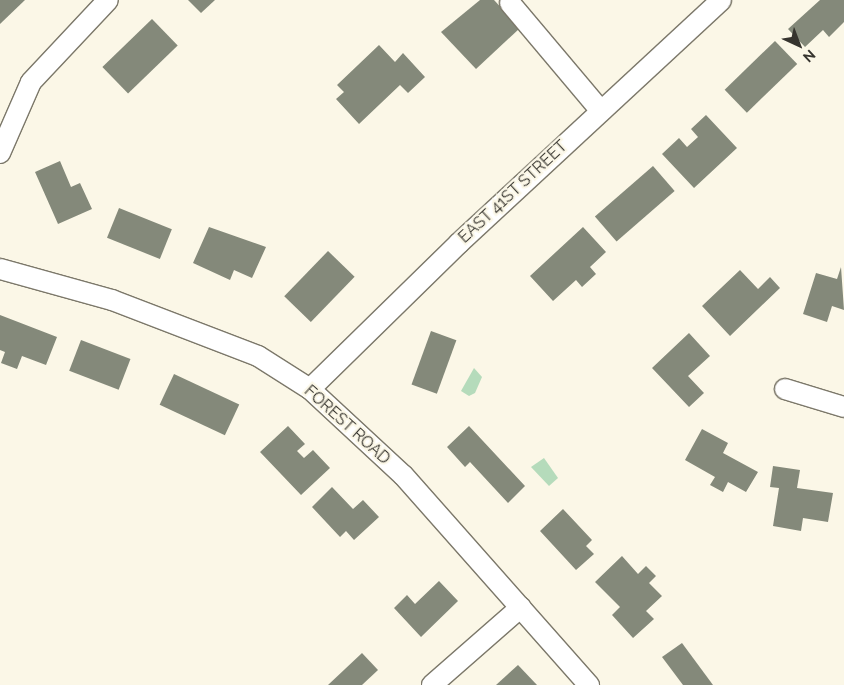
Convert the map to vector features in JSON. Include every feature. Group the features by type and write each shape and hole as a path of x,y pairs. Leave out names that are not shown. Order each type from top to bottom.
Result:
{"street":[{"path":"0,153 31,82 108,0"},
{"name":"EAST 41ST STREET","path":"310,389 601,111 721,0"},
{"path":"510,3 601,111"},
{"name":"FOREST ROAD","path":"0,269 112,300 258,356 310,389 403,475 590,685"},
{"path":"785,390 844,407"},
{"path":"432,685 521,607"}],"shaded area":[{"path":"474,368 482,377 475,393 469,396 461,391"},
{"path":"544,458 558,478 549,486 531,467"}],"building":[{"path":"0,0 25,0 0,24"},
{"path":"188,0 215,0 201,13"},
{"path":"480,0 494,0 520,28 476,69 441,32"},
{"path":"820,0 844,0 844,22 829,37 823,30 805,47 788,29"},
{"path":"152,19 178,46 128,94 102,67"},
{"path":"775,41 797,64 747,113 725,90"},
{"path":"379,45 395,62 403,53 425,77 408,93 400,85 359,124 336,99 344,92 337,85"},
{"path":"706,115 737,148 694,188 662,154 679,138 687,147 698,137 691,129"},
{"path":"60,161 71,187 80,183 92,209 58,224 35,172"},
{"path":"653,166 675,191 617,241 595,217"},
{"path":"119,208 172,229 160,259 107,238"},
{"path":"209,227 266,247 252,278 234,270 230,280 193,263"},
{"path":"583,227 606,252 590,267 596,274 582,287 576,280 553,301 530,276"},
{"path":"328,251 355,277 311,322 284,296"},
{"path":"841,267 844,310 832,306 827,322 803,314 816,273 837,279"},
{"path":"740,270 758,289 770,277 780,288 730,336 702,306"},
{"path":"0,315 57,337 46,365 22,356 17,369 1,363 5,352 0,350"},
{"path":"431,331 456,340 437,394 412,385"},
{"path":"689,333 710,356 688,376 704,393 689,407 652,368"},
{"path":"81,340 130,359 119,390 69,371"},
{"path":"174,374 239,404 225,435 160,405"},
{"path":"288,426 305,444 297,451 304,458 313,450 330,468 301,495 260,452"},
{"path":"469,426 525,486 508,503 470,462 465,467 447,447"},
{"path":"702,429 728,443 723,453 758,472 746,492 728,482 723,492 710,485 715,477 685,460"},
{"path":"773,466 800,470 797,488 833,493 828,522 803,518 801,531 773,526 779,488 770,487"},
{"path":"332,487 353,509 363,500 379,517 354,540 346,531 340,537 312,507"},
{"path":"563,509 592,540 586,546 594,554 576,570 540,531"},
{"path":"622,556 638,574 646,566 656,576 649,583 662,596 646,611 654,619 633,638 612,615 620,607 595,582"},
{"path":"439,581 458,601 421,637 394,608 407,595 415,604"},
{"path":"682,643 713,685 683,685 662,657"},
{"path":"362,653 378,670 362,685 328,685"},
{"path":"518,665 537,685 496,685"}]}
